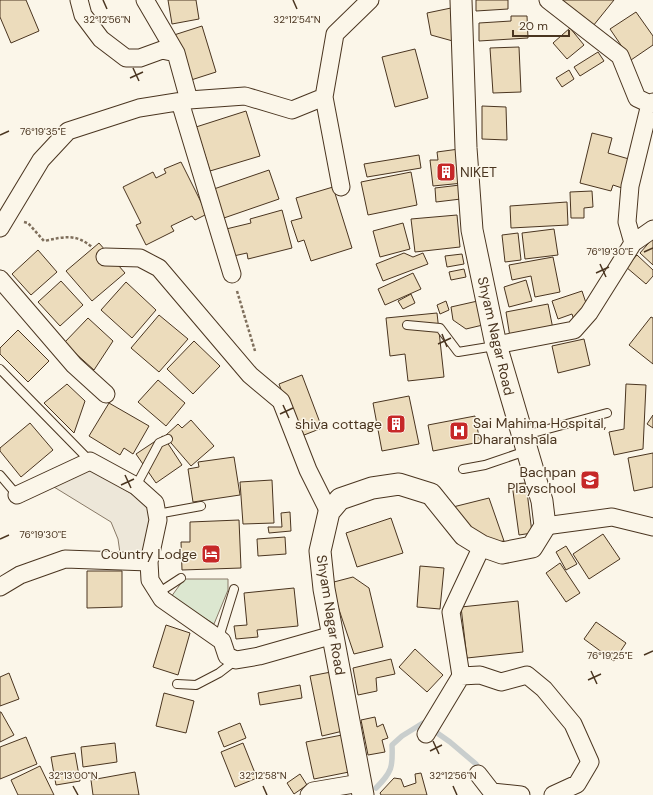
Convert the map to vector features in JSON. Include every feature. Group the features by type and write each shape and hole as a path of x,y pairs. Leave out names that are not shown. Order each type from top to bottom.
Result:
{"street":[{"path":"79,0 83,15 101,39 126,58 140,58 162,50 176,53"},
{"path":"145,0 176,53 184,101 232,274"},
{"path":"341,186 324,97 335,34 370,0"},
{"name":"Shyam Nagar Road","path":"461,0 466,148 472,230 496,345 542,501 545,526"},
{"path":"548,0 620,56 637,98 651,103 630,186 627,222 633,243"},
{"path":"2,219 41,160 68,131 139,108 184,101 245,96 292,110 324,97"},
{"path":"496,345 574,330 589,313 633,243 653,229"},
{"path":"105,257 140,258 159,268 250,375 282,401 308,470 329,512 340,499 372,488 399,484 431,494 464,535 482,546 502,553 532,547 545,526 612,518 653,527"},
{"path":"0,279 74,365 106,394"},
{"path":"17,495 90,461 136,486 155,503 158,520 148,562 150,580 162,599 222,640 227,656 236,660 259,656 333,635"},
{"name":"Shyam Nagar Road","path":"329,512 320,551 333,635 362,789"},
{"path":"426,734 460,676 451,612 482,546"},
{"path":"0,587 20,575 65,559 148,562"},
{"path":"460,676 480,675 501,682 527,675 544,689 573,724 590,762 577,784 553,795"},
{"path":"478,774 492,792 521,795"},
{"path":"309,795 313,791 362,789"}],"lane":[{"path":"407,325 440,328 458,352 496,345"},
{"path":"0,369 90,461"},
{"path":"463,469 486,465 524,444 607,413"},
{"path":"136,486 159,444 168,439"},
{"path":"0,475 17,495"},
{"path":"157,514 201,506"},
{"path":"158,593 181,578"},
{"path":"222,640 221,631 234,589"},
{"path":"177,684 196,685 219,673 236,660"}],"path":[{"path":"2,219 28,223 44,241 68,236 83,240 105,257"},
{"path":"232,274 255,352"}],"green space":[{"path":"184,579 228,579 228,590 214,624 171,597"}],"shaded area":[{"path":"89,468 145,502 149,511 151,523 143,553 120,553 118,539 111,522 54,487"}],"building":[{"path":"0,0 26,0 39,31 11,43 0,17"},
{"path":"168,0 196,0 199,19 172,24"},
{"path":"476,0 508,0 508,9 476,11"},
{"path":"562,0 614,0 593,26"},
{"path":"451,8 460,43 431,35 427,13"},
{"path":"636,12 653,36 653,45 631,60 610,29"},
{"path":"511,16 527,16 528,38 479,41 479,23 511,21"},
{"path":"202,26 216,72 188,81 174,35"},
{"path":"570,28 584,45 567,59 553,43"},
{"path":"519,47 521,92 493,93 490,48"},
{"path":"415,49 428,98 395,107 382,57"},
{"path":"598,52 604,61 580,76 574,67"},
{"path":"569,70 574,79 562,87 556,78"},
{"path":"482,106 506,107 507,140 482,139"},
{"path":"246,111 260,156 210,171 196,127"},
{"path":"592,133 612,138 608,153 629,159 625,189 613,185 611,191 580,183"},
{"name":"NIKET","path":"459,149 463,183 433,186 430,160 438,160 437,152"},
{"path":"419,155 421,168 367,177 364,164"},
{"path":"181,162 207,214 195,220 192,216 171,226 174,231 146,245 136,225 141,223 123,187 153,172 156,178 166,173 164,169"},
{"path":"269,170 279,199 221,219 211,190"},
{"path":"411,172 417,205 368,215 361,182"},
{"path":"460,185 461,199 436,202 435,188"},
{"path":"333,187 352,248 311,261 304,240 298,242 291,221 302,218 296,198"},
{"path":"592,191 593,207 584,208 584,218 571,218 570,192"},
{"path":"567,202 568,225 511,228 510,206"},
{"path":"282,210 292,248 248,259 247,253 229,257 222,230 251,223 250,219"},
{"path":"457,215 460,247 415,252 411,219"},
{"path":"403,223 410,249 380,257 373,231"},
{"path":"554,229 558,255 525,259 522,233"},
{"path":"518,233 521,260 505,262 502,235"},
{"path":"653,238 653,265 640,253"},
{"path":"99,243 125,273 92,301 66,271"},
{"path":"38,250 57,272 31,295 12,274"},
{"path":"404,253 413,257 423,253 428,264 383,281 376,264"},
{"path":"462,254 464,264 447,267 445,256"},
{"path":"637,255 653,270 653,276 646,284 626,267"},
{"path":"553,257 560,292 535,297 531,276 512,280 509,265"},
{"path":"464,269 466,277 451,280 449,272"},
{"path":"413,273 421,289 385,305 378,289"},
{"path":"526,280 532,301 509,307 504,287"},
{"path":"61,281 83,305 60,326 38,302"},
{"path":"126,282 156,310 132,338 101,310"},
{"path":"582,291 588,309 575,323 572,314 558,319 552,301"},
{"path":"411,294 415,303 403,309 398,301"},
{"path":"482,300 487,324 466,329 453,320 451,307"},
{"path":"446,301 449,310 440,314 437,305"},
{"path":"548,304 553,329 510,337 506,312"},
{"path":"437,313 444,377 408,381 405,354 390,356 386,318"},
{"path":"159,315 188,339 159,372 131,348"},
{"path":"651,317 653,318 653,364 629,345"},
{"path":"88,318 113,341 94,370 64,343"},
{"path":"18,330 49,361 28,382 0,354 0,348"},
{"path":"584,339 590,365 558,373 552,346"},
{"path":"194,341 220,366 193,394 167,369"},
{"path":"302,375 322,428 299,437 279,384"},
{"path":"158,380 185,403 166,426 138,402"},
{"path":"67,384 85,401 74,433 44,403"},
{"path":"626,384 646,385 643,449 614,455 609,432 624,429"},
{"name":"shiva cottage","path":"409,396 419,444 382,451 373,403"},
{"path":"109,403 149,426 133,454 124,448 120,455 89,436"},
{"path":"653,415 653,428 647,424"},
{"path":"475,416 480,442 433,451 428,425"},
{"path":"191,420 214,446 191,466 165,436 178,424 182,428"},
{"path":"30,423 53,450 21,477 0,451 0,448"},
{"path":"163,436 182,465 156,483 136,454"},
{"path":"653,453 653,487 634,491 628,458"},
{"path":"234,457 240,495 193,502 188,469 199,467 198,462"},
{"path":"272,480 274,523 243,524 240,482"},
{"path":"526,483 532,533 519,535 512,484"},
{"path":"489,498 504,541 496,542 457,522 453,507"},
{"path":"290,512 291,531 269,533 268,527 282,527 281,513"},
{"path":"391,518 403,553 357,567 346,533"},
{"path":"239,520 241,568 182,570 181,542 190,542 190,522"},
{"path":"603,534 620,559 589,579 573,554"},
{"path":"285,537 286,554 258,556 257,539"},
{"path":"566,546 577,564 566,570 556,552"},
{"path":"560,563 580,593 566,602 546,573"},
{"path":"420,566 444,568 440,609 417,607"},
{"path":"87,571 122,571 122,607 87,608"},
{"path":"353,577 369,588 383,647 354,654 330,583"},
{"path":"294,588 298,626 257,630 258,637 236,639 234,626 247,625 244,593"},
{"path":"518,601 523,652 467,658 461,607"},
{"path":"596,622 626,643 614,661 584,639"},
{"path":"166,625 190,633 178,675 153,667"},
{"path":"415,649 443,675 427,692 399,667"},
{"path":"391,659 395,674 376,678 377,691 358,695 353,668"},
{"path":"331,672 343,731 322,736 310,676"},
{"path":"9,673 19,699 0,706 0,677"},
{"path":"300,685 302,698 260,705 258,693"},
{"path":"164,693 194,701 186,733 156,726"},
{"path":"0,712 14,735 0,742"},
{"path":"375,717 377,727 383,724 388,738 382,740 385,752 368,755 361,720"},
{"path":"240,723 246,738 224,747 218,732"},
{"path":"342,735 349,772 314,779 306,742"},
{"path":"26,737 37,764 0,779 0,747"},
{"path":"115,743 117,762 83,767 81,747"},
{"path":"243,743 257,778 235,787 221,752"},
{"path":"75,753 80,781 56,785 51,757"},
{"path":"40,766 54,795 18,795 11,780"},
{"path":"135,772 139,795 93,795 91,780"},
{"path":"421,773 427,795 381,795 380,793 394,778 401,779 404,787 416,783 415,774"},
{"path":"300,774 307,785 294,794 287,783"}],"waterway":[{"path":"376,788 385,778 392,764 392,745 402,736 423,723 450,742 476,764"}],"place":[{"name":"NIKET","path":"446,172"},
{"name":"shiva cottage","path":"396,424"},
{"name":"Sai Mahima Hospital, Dharamshala","path":"459,431"},
{"name":"Bachpan Playschool","path":"590,480"},
{"name":"Country Lodge","path":"211,554"}]}
